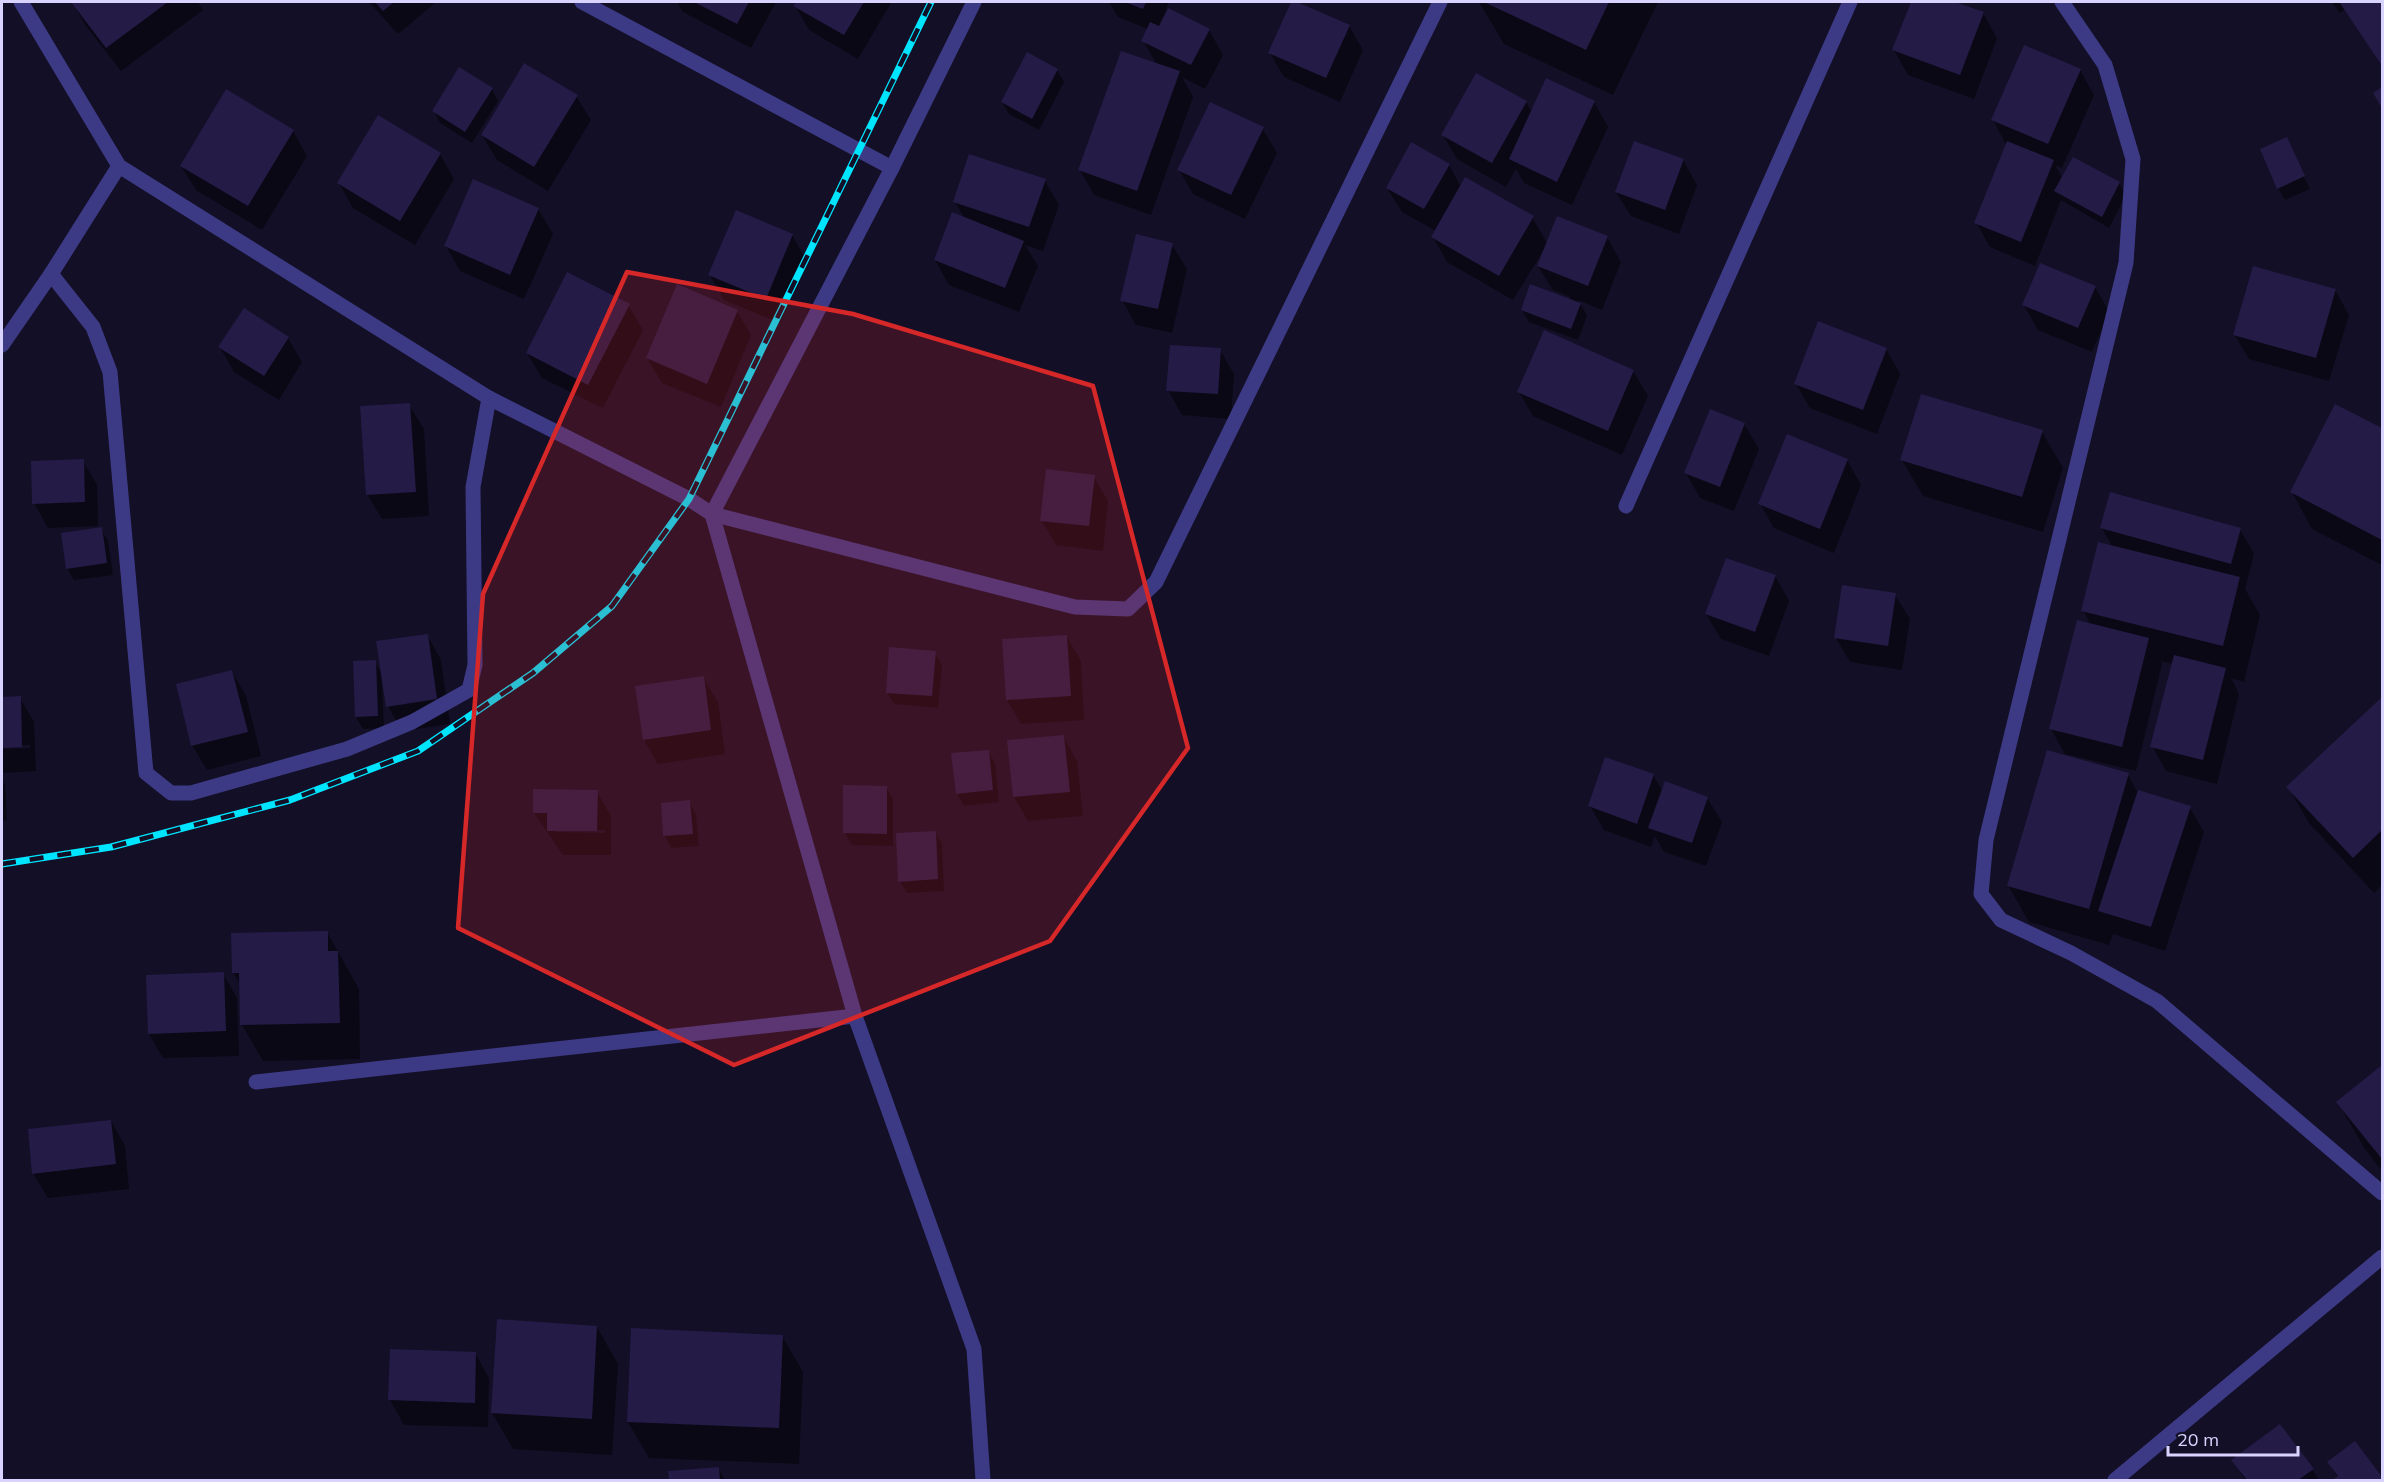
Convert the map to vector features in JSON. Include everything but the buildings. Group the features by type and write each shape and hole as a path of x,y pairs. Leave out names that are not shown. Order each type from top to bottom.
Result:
{"street":[{"path":"21,2 119,166 489,398 688,499 712,514 1075,607 1128,609 1156,582 1440,2"},
{"path":"582,2 892,168"},
{"path":"974,2 892,168 712,514 855,1016 974,1349 983,1480"},
{"path":"1626,506 1850,2"},
{"path":"2062,2 2105,65 2133,159 2126,263 1986,840 1981,894 2001,920 2072,952 2157,1001 2382,1194"},
{"path":"2,345 51,274 119,166"},
{"path":"51,274 93,327 110,372 146,773 171,793 191,793 347,749 412,722 469,690 476,665 473,487 489,398"},
{"path":"256,1082 855,1016"},
{"path":"2115,1480 2382,1257"}],"highlighted area":[{"path":"627,272 853,314 1093,386 1188,748 1050,941 734,1065 458,928 483,594"}],"railway":[{"path":"2,864 111,847 290,800 418,751 533,673 612,606 689,499 931,2"}]}
